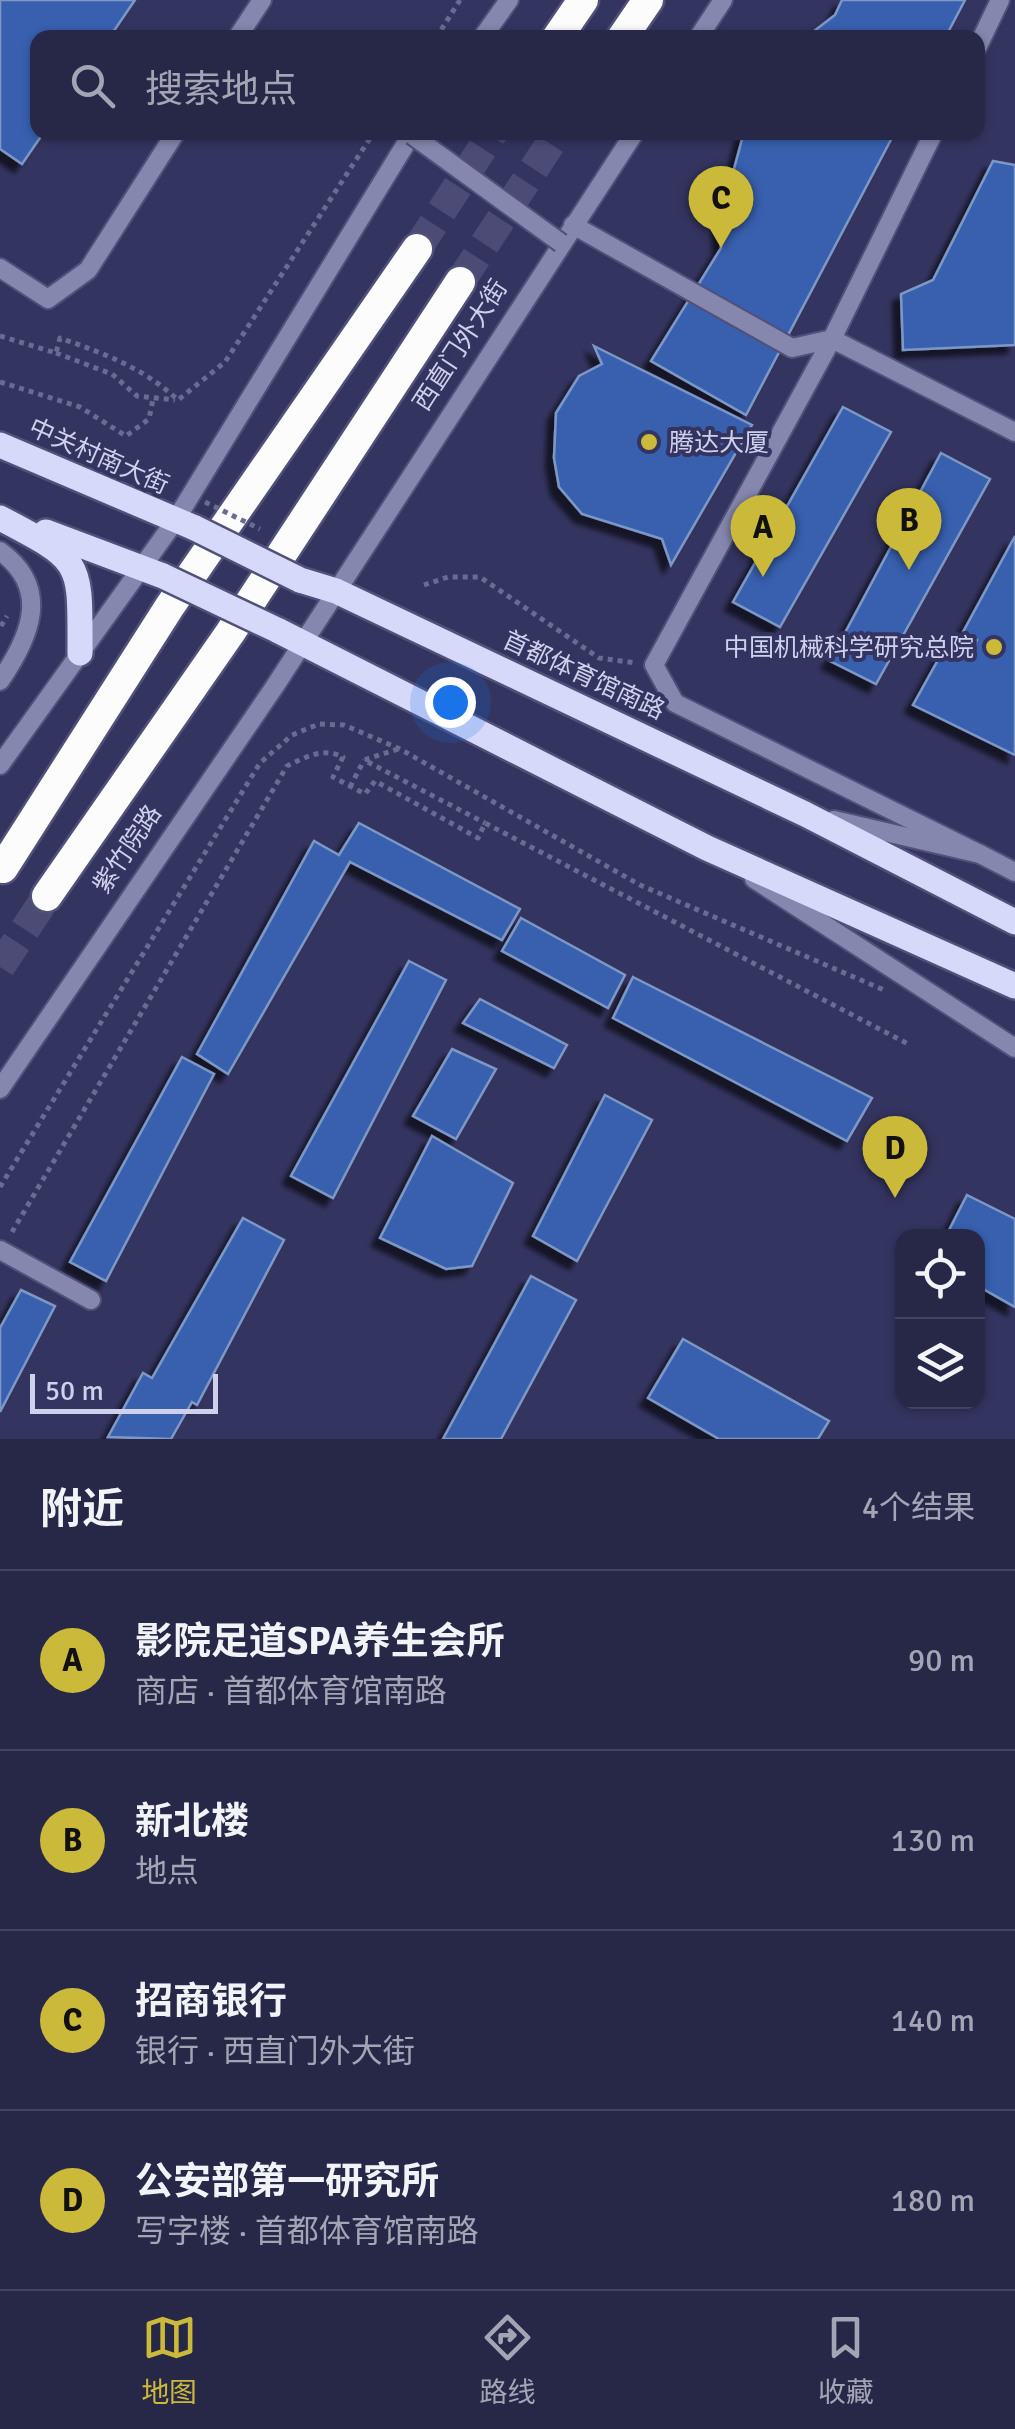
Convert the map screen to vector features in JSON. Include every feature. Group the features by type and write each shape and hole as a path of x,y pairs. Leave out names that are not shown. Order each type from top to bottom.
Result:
{"highway":[{"path":"563,30 583,0"},
{"path":"627,30 648,0"},
{"path":"3,868 158,583 418,248"},
{"name":"西直门外大街","path":"230,633 460,282"},
{"name":"紫竹院路","path":"47,896 230,633"}],"main road":[{"name":"中关村南大街","path":"0,445 300,580"},
{"path":"0,516 277,630 707,848 1015,986"},
{"path":"0,516 69,558 80,585 80,653"},
{"name":"首都体育馆南路","path":"300,580 336,592 805,814 1015,922"}],"street":[{"path":"243,30 262,0"},
{"path":"487,30 508,0"},
{"path":"703,30 724,0"},
{"path":"985,31 1000,0"},
{"path":"0,268 48,299 88,270 171,140"},
{"path":"0,766 80,653 158,583 185,525 409,140"},
{"path":"420,140 561,243"},
{"name":"西直门外大街","path":"302,643 630,140"},
{"path":"930,140 832,338 654,665 675,704 980,854"},
{"path":"573,225 792,348 832,338 1015,432"},
{"path":"0,551 22,567 30,592 31,625 0,680"},
{"name":"紫竹院路","path":"0,1088 302,643"},
{"name":"首都体育馆南路","path":"805,814 980,854 1015,872"},
{"path":"707,848 1015,1048"},
{"path":"0,1250 91,1300"}],"path":[{"path":"441,30 460,0"},
{"path":"0,336 112,374 137,396 178,400 224,362 369,140"},
{"path":"56,353 60,338 125,361 152,376 178,400"},
{"path":"0,382 80,407 126,436 150,420 153,400"},
{"path":"424,584 448,577 480,577 599,658 654,665"},
{"path":"0,626 10,610"},
{"path":"0,1187 260,763 292,735 319,724 344,725 400,748 640,885 896,996"},
{"path":"350,787 364,760 400,748"},
{"path":"0,1250 287,766 312,754 332,751 343,757 333,778 350,787 365,794 375,781 478,838 485,823"},
{"path":"364,760 910,1045"}],"building":[{"path":"0,0 135,0 114,30 30,30 30,140 38,140 22,164 0,149"},
{"path":"842,0 965,0 949,30 815,30 835,15"},
{"path":"742,140 891,140 746,415 651,361 721,248 721,217"},
{"path":"993,161 1015,165 1015,345 903,350 901,294 933,280"},
{"name":"腾达大厦","path":"594,346 752,425 671,565 662,539 582,514 559,487 554,458 556,413 579,376 602,364"},
{"path":"843,407 891,432 780,627 733,602"},
{"path":"941,453 990,479 876,684 830,661"},
{"name":"中国机械科学研究总院","path":"1015,536 1015,755 913,705 948,642 970,653 977,640 963,632"},
{"path":"359,823 520,909 502,940 350,862 228,1074 197,1054 314,841 339,855"},
{"path":"521,918 625,975 608,1008 502,951"},
{"path":"409,961 446,980 333,1198 291,1176"},
{"path":"633,977 872,1098 847,1141 613,1018"},
{"path":"480,999 567,1045 554,1068 463,1023"},
{"path":"452,1049 496,1069 456,1139 413,1116"},
{"path":"182,1057 214,1074 106,1281 70,1262"},
{"path":"605,1095 652,1120 577,1261 533,1236"},
{"path":"432,1136 513,1183 472,1266 446,1269 380,1238"},
{"path":"967,1195 1015,1219 1015,1307 985,1290 985,1229 950,1229"},
{"path":"243,1218 284,1240 197,1405 192,1402 171,1439 108,1437 143,1373 152,1378"},
{"path":"531,1276 576,1300 501,1439 443,1439"},
{"path":"21,1290 55,1306 0,1412 0,1328"},
{"path":"683,1339 829,1421 818,1439 719,1439 648,1398"}],"tunnel":[{"path":"417,249 488,140"},
{"path":"460,282 553,140"},
{"path":"0,967 47,896"}],"place":[{"name":"招商银行","path":"721,248"},
{"name":"腾达大厦","path":"649,442"},
{"name":"新北楼","path":"909,570"},
{"name":"影院足道SPA养生会所","path":"763,577"},
{"name":"中国机械科学研究总院","path":"994,647"},
{"name":"公安部第一研究所","path":"895,1198"}]}
